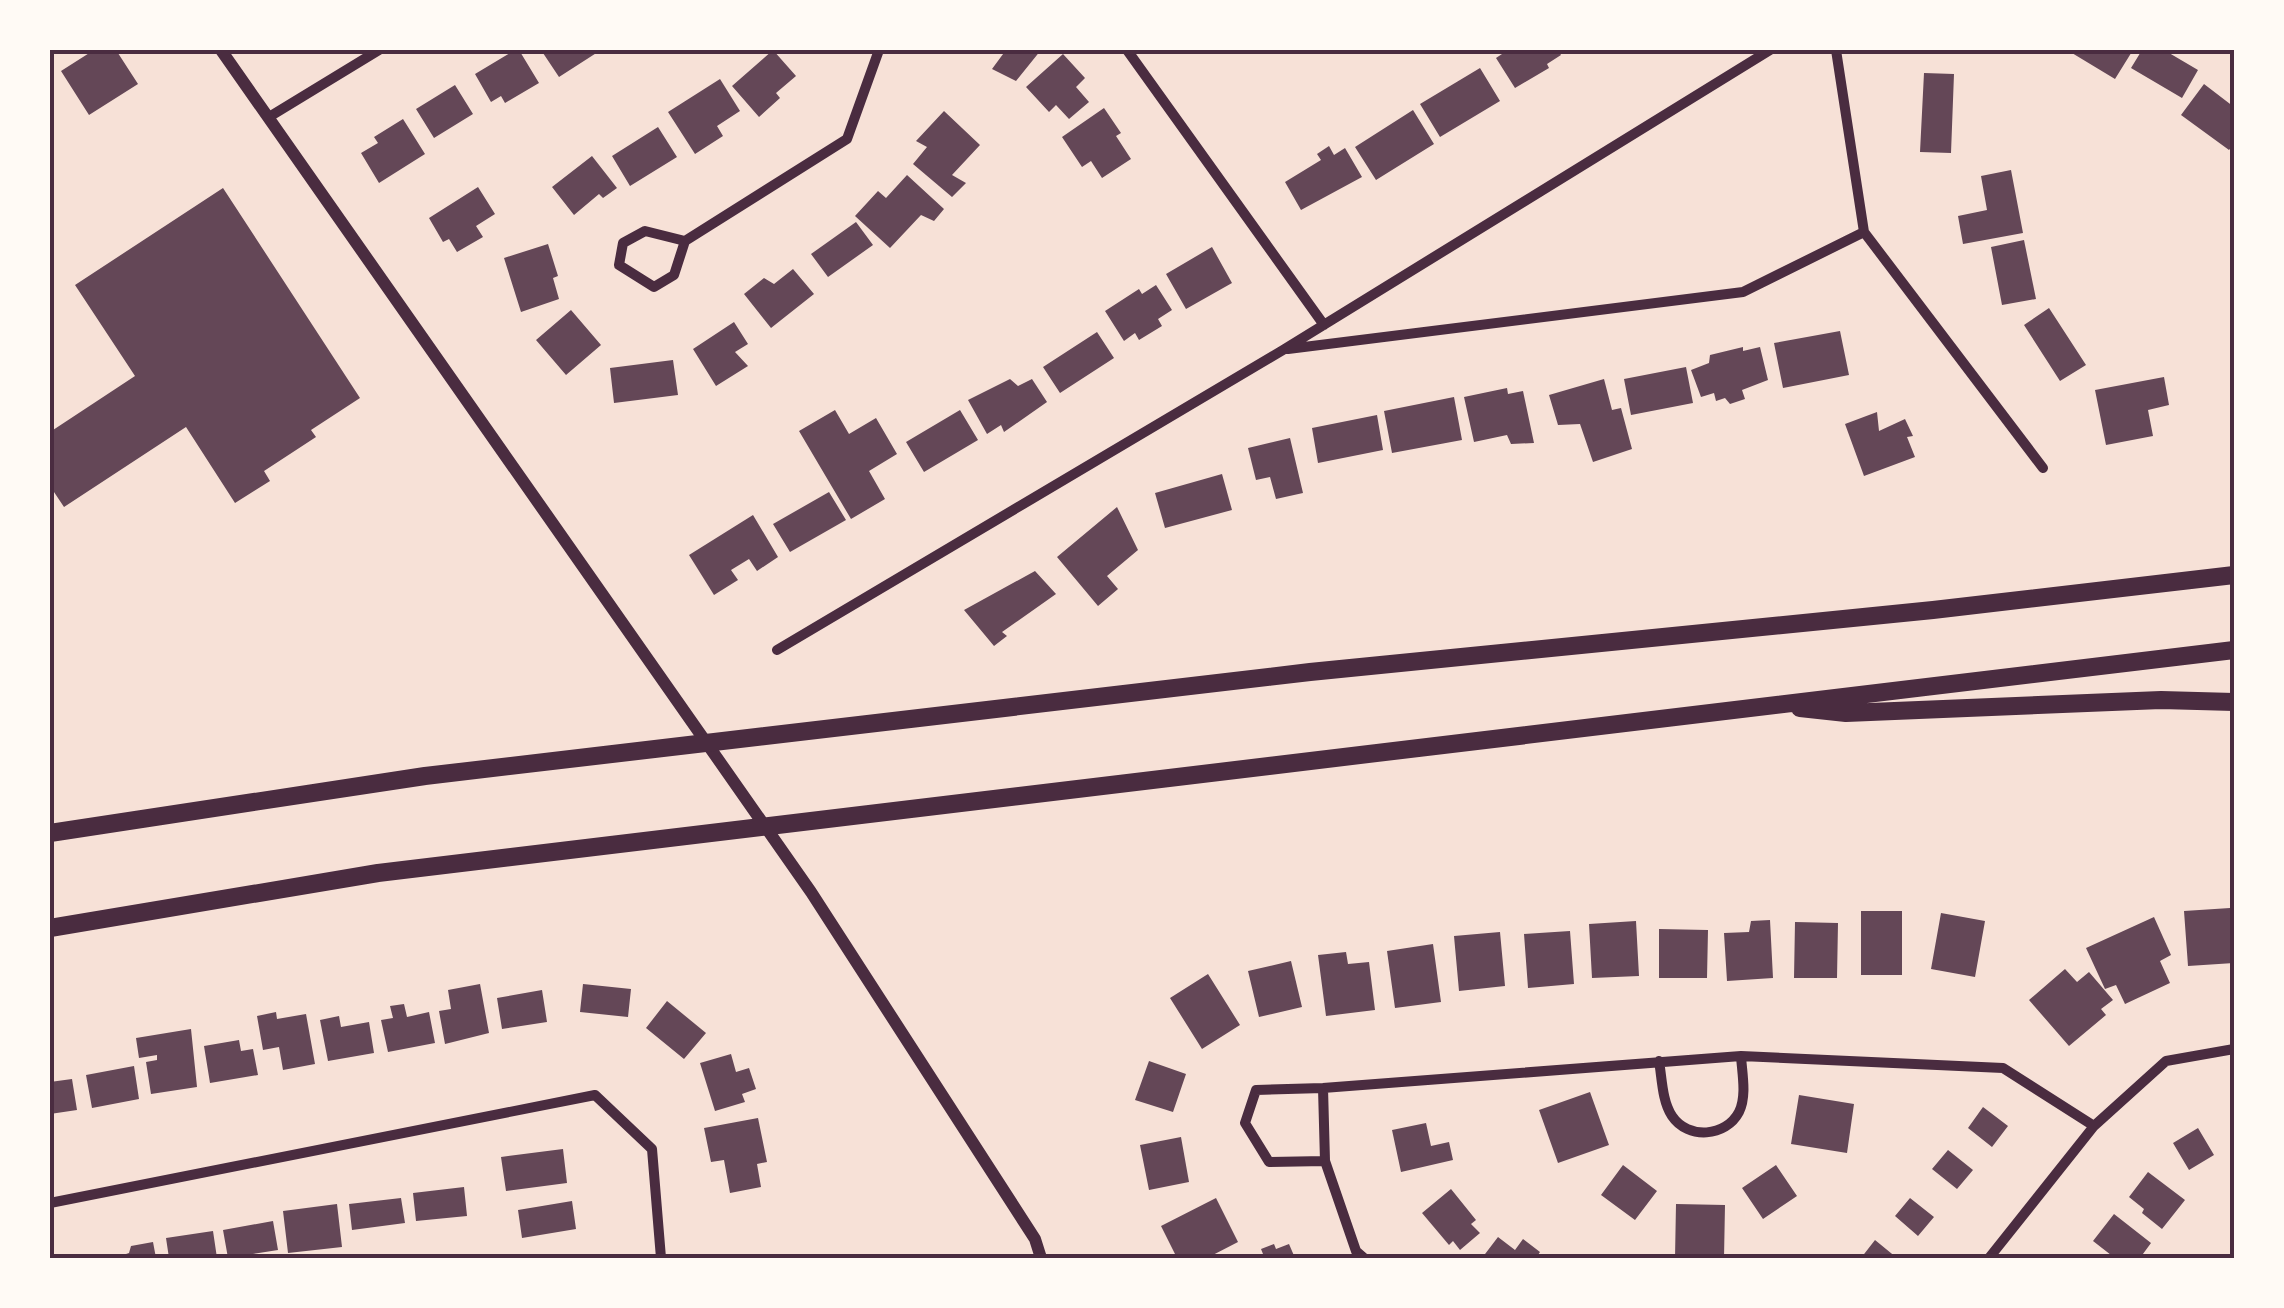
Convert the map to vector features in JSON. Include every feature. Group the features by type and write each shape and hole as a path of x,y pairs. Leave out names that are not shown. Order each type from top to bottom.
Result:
{"highway":[{"path":"50,833 543,762 1310,672 1933,610 2234,575"},
{"path":"50,928 378,873 2234,650"},
{"path":"1764,705 1846,713 2161,700 2234,702"}],"street":[{"path":"221,50 812,892 1035,1239 1041,1258"},
{"path":"268,117 379,50"},
{"path":"685,241 644,231 623,243 619,265 654,287 674,275 685,241 847,139 879,50"},
{"path":"1127,50 1324,325"},
{"path":"777,650 1324,325 1770,50"},
{"path":"1836,50 1864,232 2043,468"},
{"path":"1282,350 1743,292 1864,232"},
{"path":"1989,1258 2094,1126 2166,1061 2234,1049"},
{"path":"1325,1161 1269,1162 1245,1123 1256,1090 1742,1056 2003,1068 2094,1126"},
{"path":"1659,1061 1672,1115 1681,1126 1707,1133 1720,1130 1740,1111 1742,1056"},
{"path":"1323,1088 1325,1161 1356,1251 1364,1258"},
{"path":"50,1203 595,1094 652,1148 661,1258"}],"building":[{"path":"94,50 116,50 138,84 89,115 61,71"},
{"path":"519,50 539,83 505,103 501,96 491,102 475,74"},
{"path":"541,50 601,50 559,77"},
{"path":"773,50 796,76 776,93 780,98 759,117 732,86"},
{"path":"1006,50 1041,50 1016,81 992,69"},
{"path":"1508,50 1558,50 1561,55 1547,64 1549,68 1515,88 1496,58"},
{"path":"2067,50 2133,50 2115,79"},
{"path":"2142,50 2164,50 2198,70 2182,98 2131,68"},
{"path":"1063,54 1085,78 1076,87 1089,102 1069,119 1056,105 1049,112 1026,87"},
{"path":"1480,68 1500,101 1440,137 1420,104"},
{"path":"1924,73 1954,74 1951,153 1920,152"},
{"path":"720,79 740,111 717,126 723,136 695,154 668,112"},
{"path":"2204,84 2234,107 2234,144 2229,150 2181,115"},
{"path":"455,85 473,114 434,138 416,109"},
{"path":"1104,108 1121,133 1116,136 1131,159 1102,178 1091,161 1082,167 1062,137"},
{"path":"1413,110 1434,144 1376,180 1355,147"},
{"path":"944,111 980,145 952,175 966,183 952,197 913,164 927,147 916,141"},
{"path":"403,119 425,154 379,183 361,153 378,143 374,137"},
{"path":"658,127 677,157 630,186 612,156"},
{"path":"1329,146 1334,155 1345,148 1362,177 1301,210 1285,182 1321,160 1317,154"},
{"path":"592,156 617,188 603,198 599,194 574,215 552,187"},
{"path":"2011,170 2023,233 1963,244 1958,216 1987,210 1981,176"},
{"path":"907,175 944,209 934,221 921,215 890,248 855,216 878,191 886,198"},
{"path":"478,187 495,214 476,226 483,237 457,252 449,239 443,242 429,218"},
{"path":"223,188 360,398 311,430 316,437 264,471 270,481 235,503 186,427 64,507 50,486 50,432 135,376 75,285"},
{"path":"856,222 873,245 828,277 811,254"},
{"path":"2024,240 2036,299 2002,305 1991,247"},
{"path":"548,244 558,276 553,278 559,299 521,312 504,258"},
{"path":"1212,247 1232,283 1186,309 1166,274"},
{"path":"793,269 814,294 771,328 744,294 764,278 774,284"},
{"path":"1156,285 1172,310 1158,319 1162,326 1139,340 1135,333 1124,341 1105,311 1139,289 1142,294"},
{"path":"2049,308 2086,365 2060,381 2024,325"},
{"path":"571,310 601,345 566,375 536,340"},
{"path":"734,322 748,344 735,352 748,366 716,386 693,349"},
{"path":"1840,331 1849,375 1783,388 1774,343"},
{"path":"1097,332 1114,358 1060,393 1043,367"},
{"path":"1743,347 1743,351 1760,347 1768,380 1742,390 1745,399 1730,404 1725,398 1716,401 1714,393 1701,397 1691,370 1709,363 1710,355"},
{"path":"673,360 678,395 614,403 610,368"},
{"path":"1686,367 1693,403 1631,415 1624,379"},
{"path":"2164,377 2169,405 2148,410 2153,436 2106,445 2095,390"},
{"path":"1010,379 1018,386 1032,379 1047,402 1004,432 1001,425 987,434 968,400"},
{"path":"1604,379 1612,410 1621,408 1632,449 1593,462 1580,424 1558,425 1549,395"},
{"path":"1507,388 1508,394 1523,391 1534,443 1511,444 1507,435 1474,442 1464,397"},
{"path":"1454,397 1462,440 1392,453 1384,411"},
{"path":"835,410 849,434 876,418 897,454 869,471 885,499 851,519 799,431"},
{"path":"960,410 978,440 924,472 906,442"},
{"path":"1877,412 1879,431 1905,419 1913,436 1907,437 1915,457 1864,476 1845,424"},
{"path":"1377,415 1383,450 1318,463 1312,428"},
{"path":"1290,438 1303,493 1276,499 1270,477 1256,480 1248,448"},
{"path":"1222,474 1232,510 1165,528 1155,493"},
{"path":"829,492 846,520 790,552 773,524"},
{"path":"1117,507 1138,550 1107,576 1118,589 1098,606 1057,557"},
{"path":"753,515 778,557 757,571 749,559 731,570 738,580 714,595 689,555"},
{"path":"1035,571 1056,594 1002,632 1007,636 994,646 964,610"},
{"path":"2230,908 2234,963 2188,966 2184,911"},
{"path":"1861,911 1902,911 1902,975 1861,975"},
{"path":"1941,913 1985,921 1975,977 1931,969"},
{"path":"2154,917 2171,955 2160,961 2170,983 2125,1004 2116,985 2105,989 2086,948"},
{"path":"1770,920 1773,978 1727,981 1724,933 1749,932 1751,921"},
{"path":"1636,921 1639,976 1592,978 1589,924"},
{"path":"1795,922 1838,923 1837,978 1794,978"},
{"path":"1659,929 1708,930 1707,978 1659,978"},
{"path":"1570,931 1574,984 1528,988 1524,934"},
{"path":"1500,932 1505,986 1459,991 1454,936"},
{"path":"1433,944 1441,1002 1395,1008 1387,951"},
{"path":"1346,952 1348,964 1369,962 1375,1010 1326,1016 1318,955"},
{"path":"1291,961 1302,1007 1259,1017 1248,971"},
{"path":"2065,969 2077,982 2089,972 2113,1000 2101,1009 2106,1015 2069,1046 2029,1000"},
{"path":"1208,974 1240,1025 1202,1049 1170,998"},
{"path":"480,984 489,1033 445,1044 439,1011 451,1009 448,990"},
{"path":"583,984 631,989 628,1017 580,1012"},
{"path":"542,990 547,1022 502,1029 497,998"},
{"path":"667,1001 706,1033 684,1059 646,1028"},
{"path":"404,1004 407,1017 429,1012 435,1043 388,1052 381,1020 393,1018 390,1006"},
{"path":"276,1012 277,1019 306,1014 315,1064 283,1070 279,1047 263,1050 257,1016"},
{"path":"339,1016 341,1027 369,1022 374,1053 328,1061 320,1020"},
{"path":"191,1029 197,1087 151,1094 146,1062 157,1060 157,1055 139,1058 136,1038"},
{"path":"239,1040 241,1051 253,1049 258,1075 210,1083 204,1046"},
{"path":"731,1054 736,1072 749,1068 756,1089 742,1094 745,1102 715,1111 700,1063"},
{"path":"1149,1061 1186,1074 1173,1112 1135,1100"},
{"path":"134,1066 139,1099 92,1108 86,1075"},
{"path":"72,1079 77,1110 50,1114 50,1082"},
{"path":"1590,1092 1609,1145 1558,1163 1539,1110"},
{"path":"1799,1095 1854,1104 1847,1153 1791,1144"},
{"path":"1983,1107 2008,1126 1992,1147 1968,1128"},
{"path":"758,1118 767,1162 757,1164 761,1187 730,1193 724,1160 711,1162 704,1128"},
{"path":"1426,1123 1431,1146 1449,1142 1453,1160 1401,1172 1392,1130"},
{"path":"2198,1128 2214,1155 2189,1170 2173,1143"},
{"path":"1181,1137 1189,1182 1149,1190 1140,1145"},
{"path":"563,1149 567,1183 506,1191 501,1157"},
{"path":"1948,1150 1973,1170 1957,1189 1932,1169"},
{"path":"1623,1165 1657,1191 1635,1220 1601,1195"},
{"path":"1776,1165 1797,1196 1763,1219 1742,1188"},
{"path":"2148,1172 2185,1200 2162,1229 2129,1197"},
{"path":"464,1187 467,1216 416,1221 413,1193"},
{"path":"1451,1189 1476,1220 1471,1224 1480,1233 1460,1250 1453,1241 1449,1245 1422,1213"},
{"path":"401,1198 405,1223 352,1230 349,1204"},
{"path":"1216,1198 1238,1242 1207,1258 1177,1258 1161,1226"},
{"path":"1910,1198 1934,1217 1918,1236 1895,1216"},
{"path":"572,1201 576,1229 522,1238 518,1210"},
{"path":"337,1204 342,1247 288,1253 283,1211"},
{"path":"1676,1204 1725,1205 1724,1258 1675,1258"},
{"path":"2114,1214 2151,1243 2140,1258 2108,1258 2111,1255 2093,1241"},
{"path":"273,1221 278,1250 228,1258 223,1230"},
{"path":"213,1231 217,1258 169,1258 166,1238"},
{"path":"1498,1237 1515,1250 1523,1239 1540,1252 1536,1258 1482,1258"},
{"path":"1875,1240 1897,1258 1861,1258"},
{"path":"153,1242 156,1258 114,1258 129,1253 131,1246"},
{"path":"1274,1244 1276,1249 1289,1244 1295,1258 1254,1258 1263,1254 1261,1249"}]}
